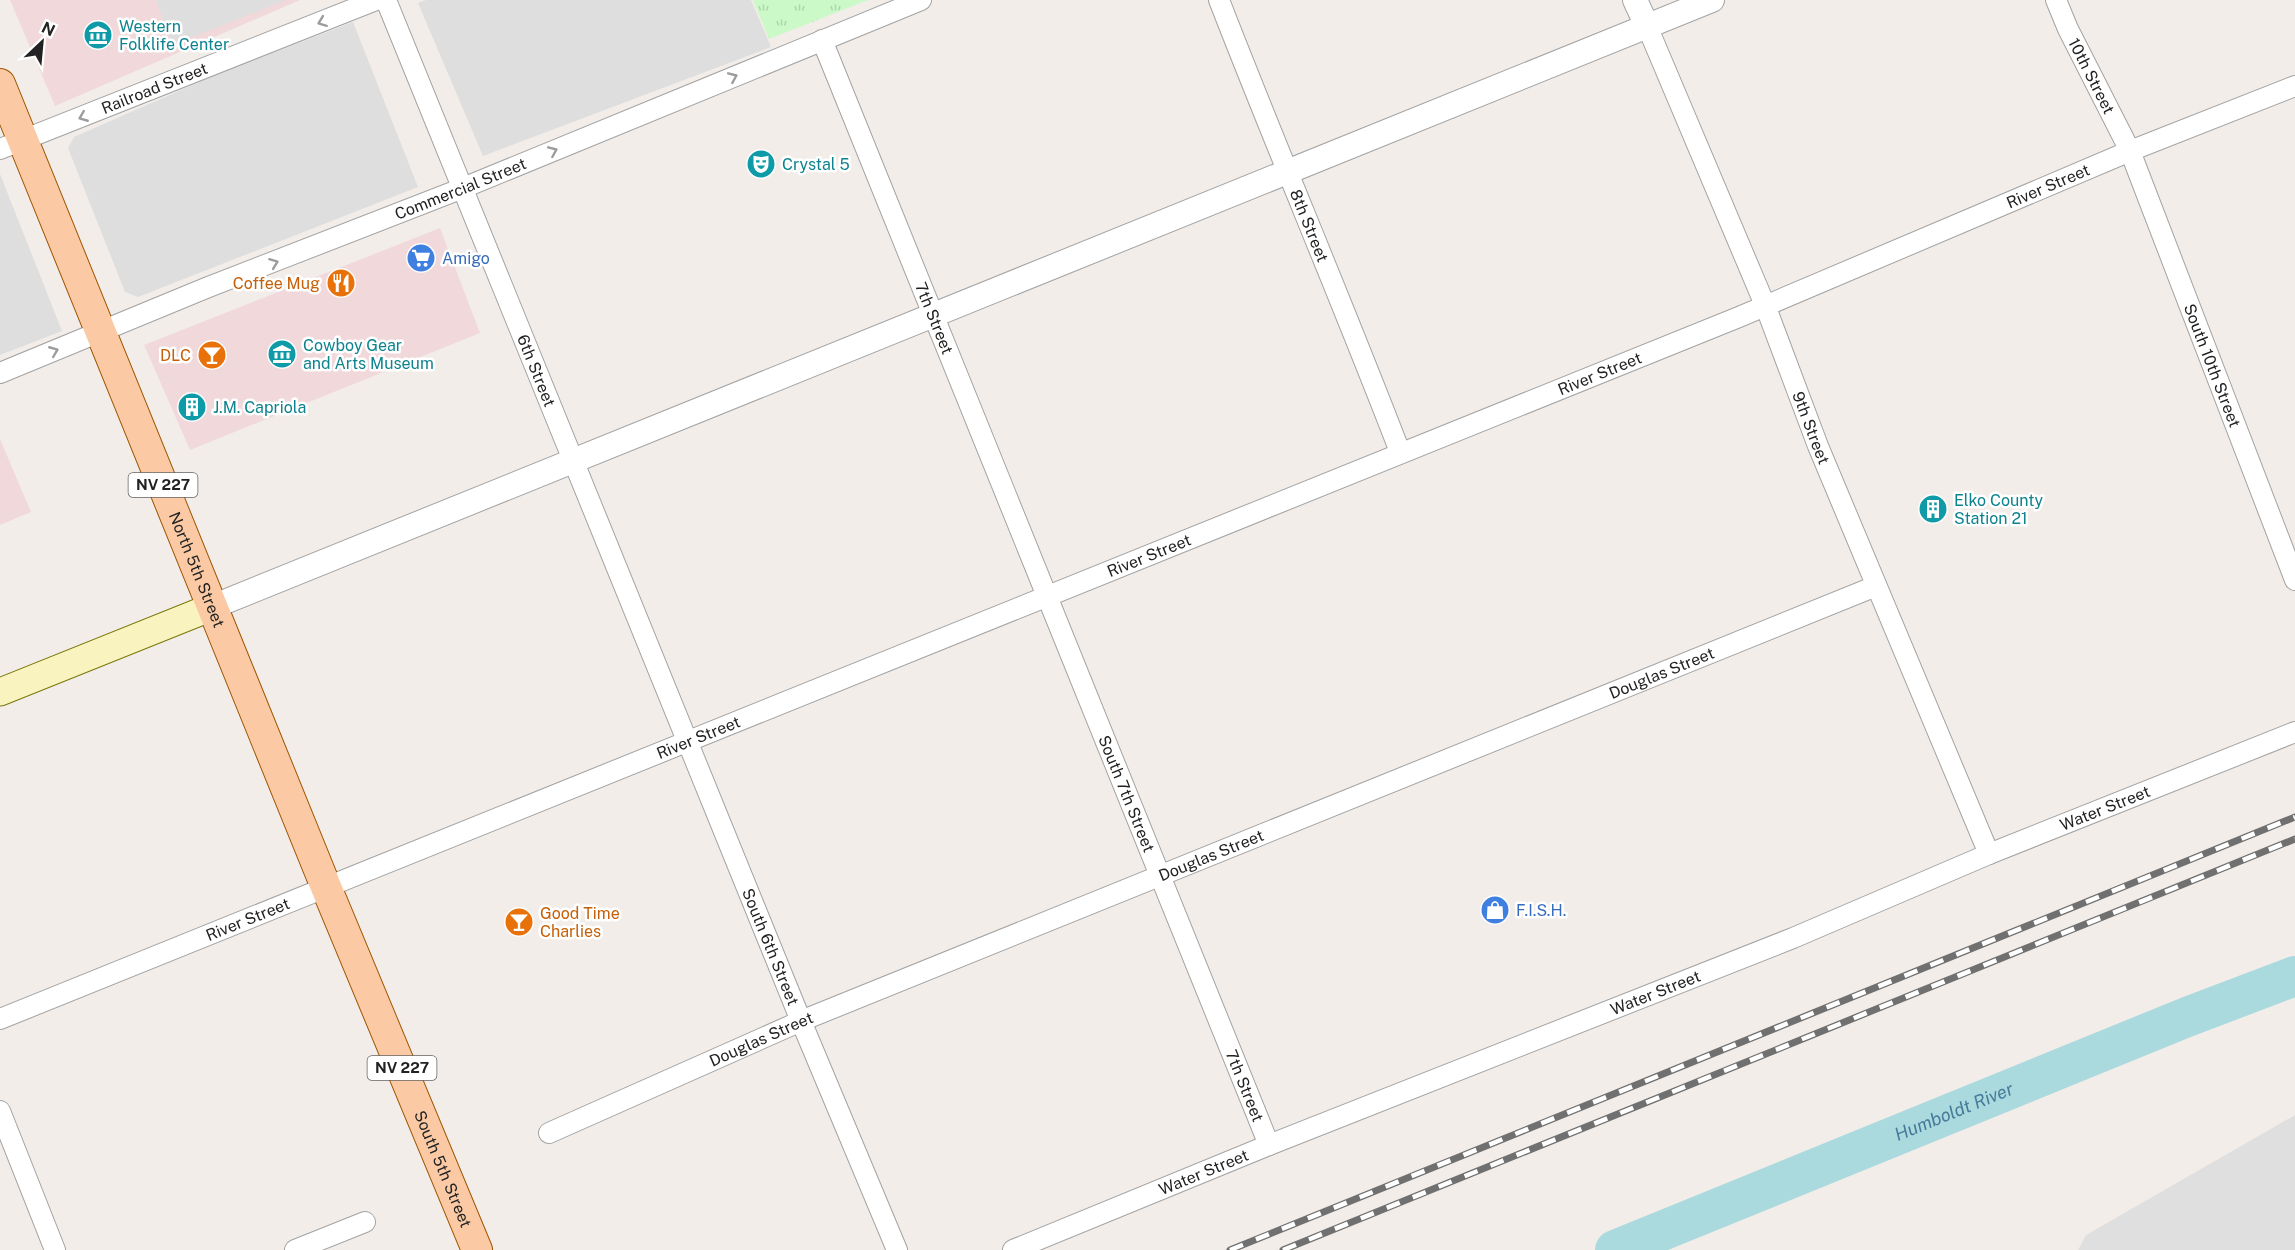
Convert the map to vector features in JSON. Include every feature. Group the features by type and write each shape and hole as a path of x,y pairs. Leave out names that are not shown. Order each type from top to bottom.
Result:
{"main road":[{"name":"North 5th Street","path":"0,84 12,145 101,331 326,886"},
{"path":"0,692 212,606"},
{"name":"South 5th Street","path":"326,886 477,1250"}],"street":[{"name":"Railroad Street","path":"12,145 376,0"},
{"name":"6th Street","path":"386,0 687,741"},
{"name":"Commercial Street","path":"0,373 463,188 921,0"},
{"name":"8th Street","path":"1219,0 1286,172 1345,309 1400,452"},
{"name":"9th Street","path":"1635,0 1765,305 1818,446 1989,855"},
{"path":"212,606 1712,0"},
{"name":"10th Street","path":"2056,0 2068,29 2130,152"},
{"name":"7th Street","path":"822,40 1046,595"},
{"name":"River Street","path":"0,1019 1765,305 2130,152 2295,86"},
{"name":"South 10th Street","path":"2130,152 2295,580"},
{"name":"Douglas Street","path":"549,1133 801,1021 1876,586"},
{"name":"South 7th Street","path":"1046,595 1222,1025"},
{"name":"Water Street","path":"1013,1250 1269,1145 1782,942 1989,855 2295,732"},
{"name":"South 6th Street","path":"687,741 897,1250"},
{"name":"7th Street","path":"1222,1025 1269,1145"},
{"path":"0,1111 55,1250"},
{"path":"295,1250 365,1221"}],"shaded area":[{"path":"10,0 300,0 55,106"},
{"path":"156,0 286,0 172,45"},
{"path":"426,0 751,0 771,47 483,156 418,3"},
{"path":"353,22 418,187 138,297 125,292 68,148 74,137 213,76"},
{"path":"0,174 62,331 0,355"},
{"path":"440,228 480,333 190,450 144,345"},
{"path":"0,439 31,512 0,525"},
{"path":"2295,1115 2295,1250 2078,1250 2086,1235"}],"green space":[{"path":"753,0 868,0 769,39"}],"waterway":[{"name":"Humboldt River","path":"1615,1250 2187,1017 2295,976"}],"railway":[{"path":"1230,1250 2295,817"},
{"path":"1283,1250 2295,839"}],"place":[{"name":"Western Folklife Center","path":"98,35"},
{"name":"Crystal 5","path":"761,164"},
{"name":"Amigo","path":"421,258"},
{"name":"Coffee Mug","path":"341,283"},
{"name":"Cowboy Gear and Arts Museum","path":"282,354"},
{"name":"DLC","path":"212,355"},
{"name":"J.M. Capriola","path":"192,407"},
{"name":"Elko County Station 21","path":"1933,509"},
{"name":"F.I.S.H.","path":"1495,910"},
{"name":"Good Time Charlies","path":"519,922"}]}
